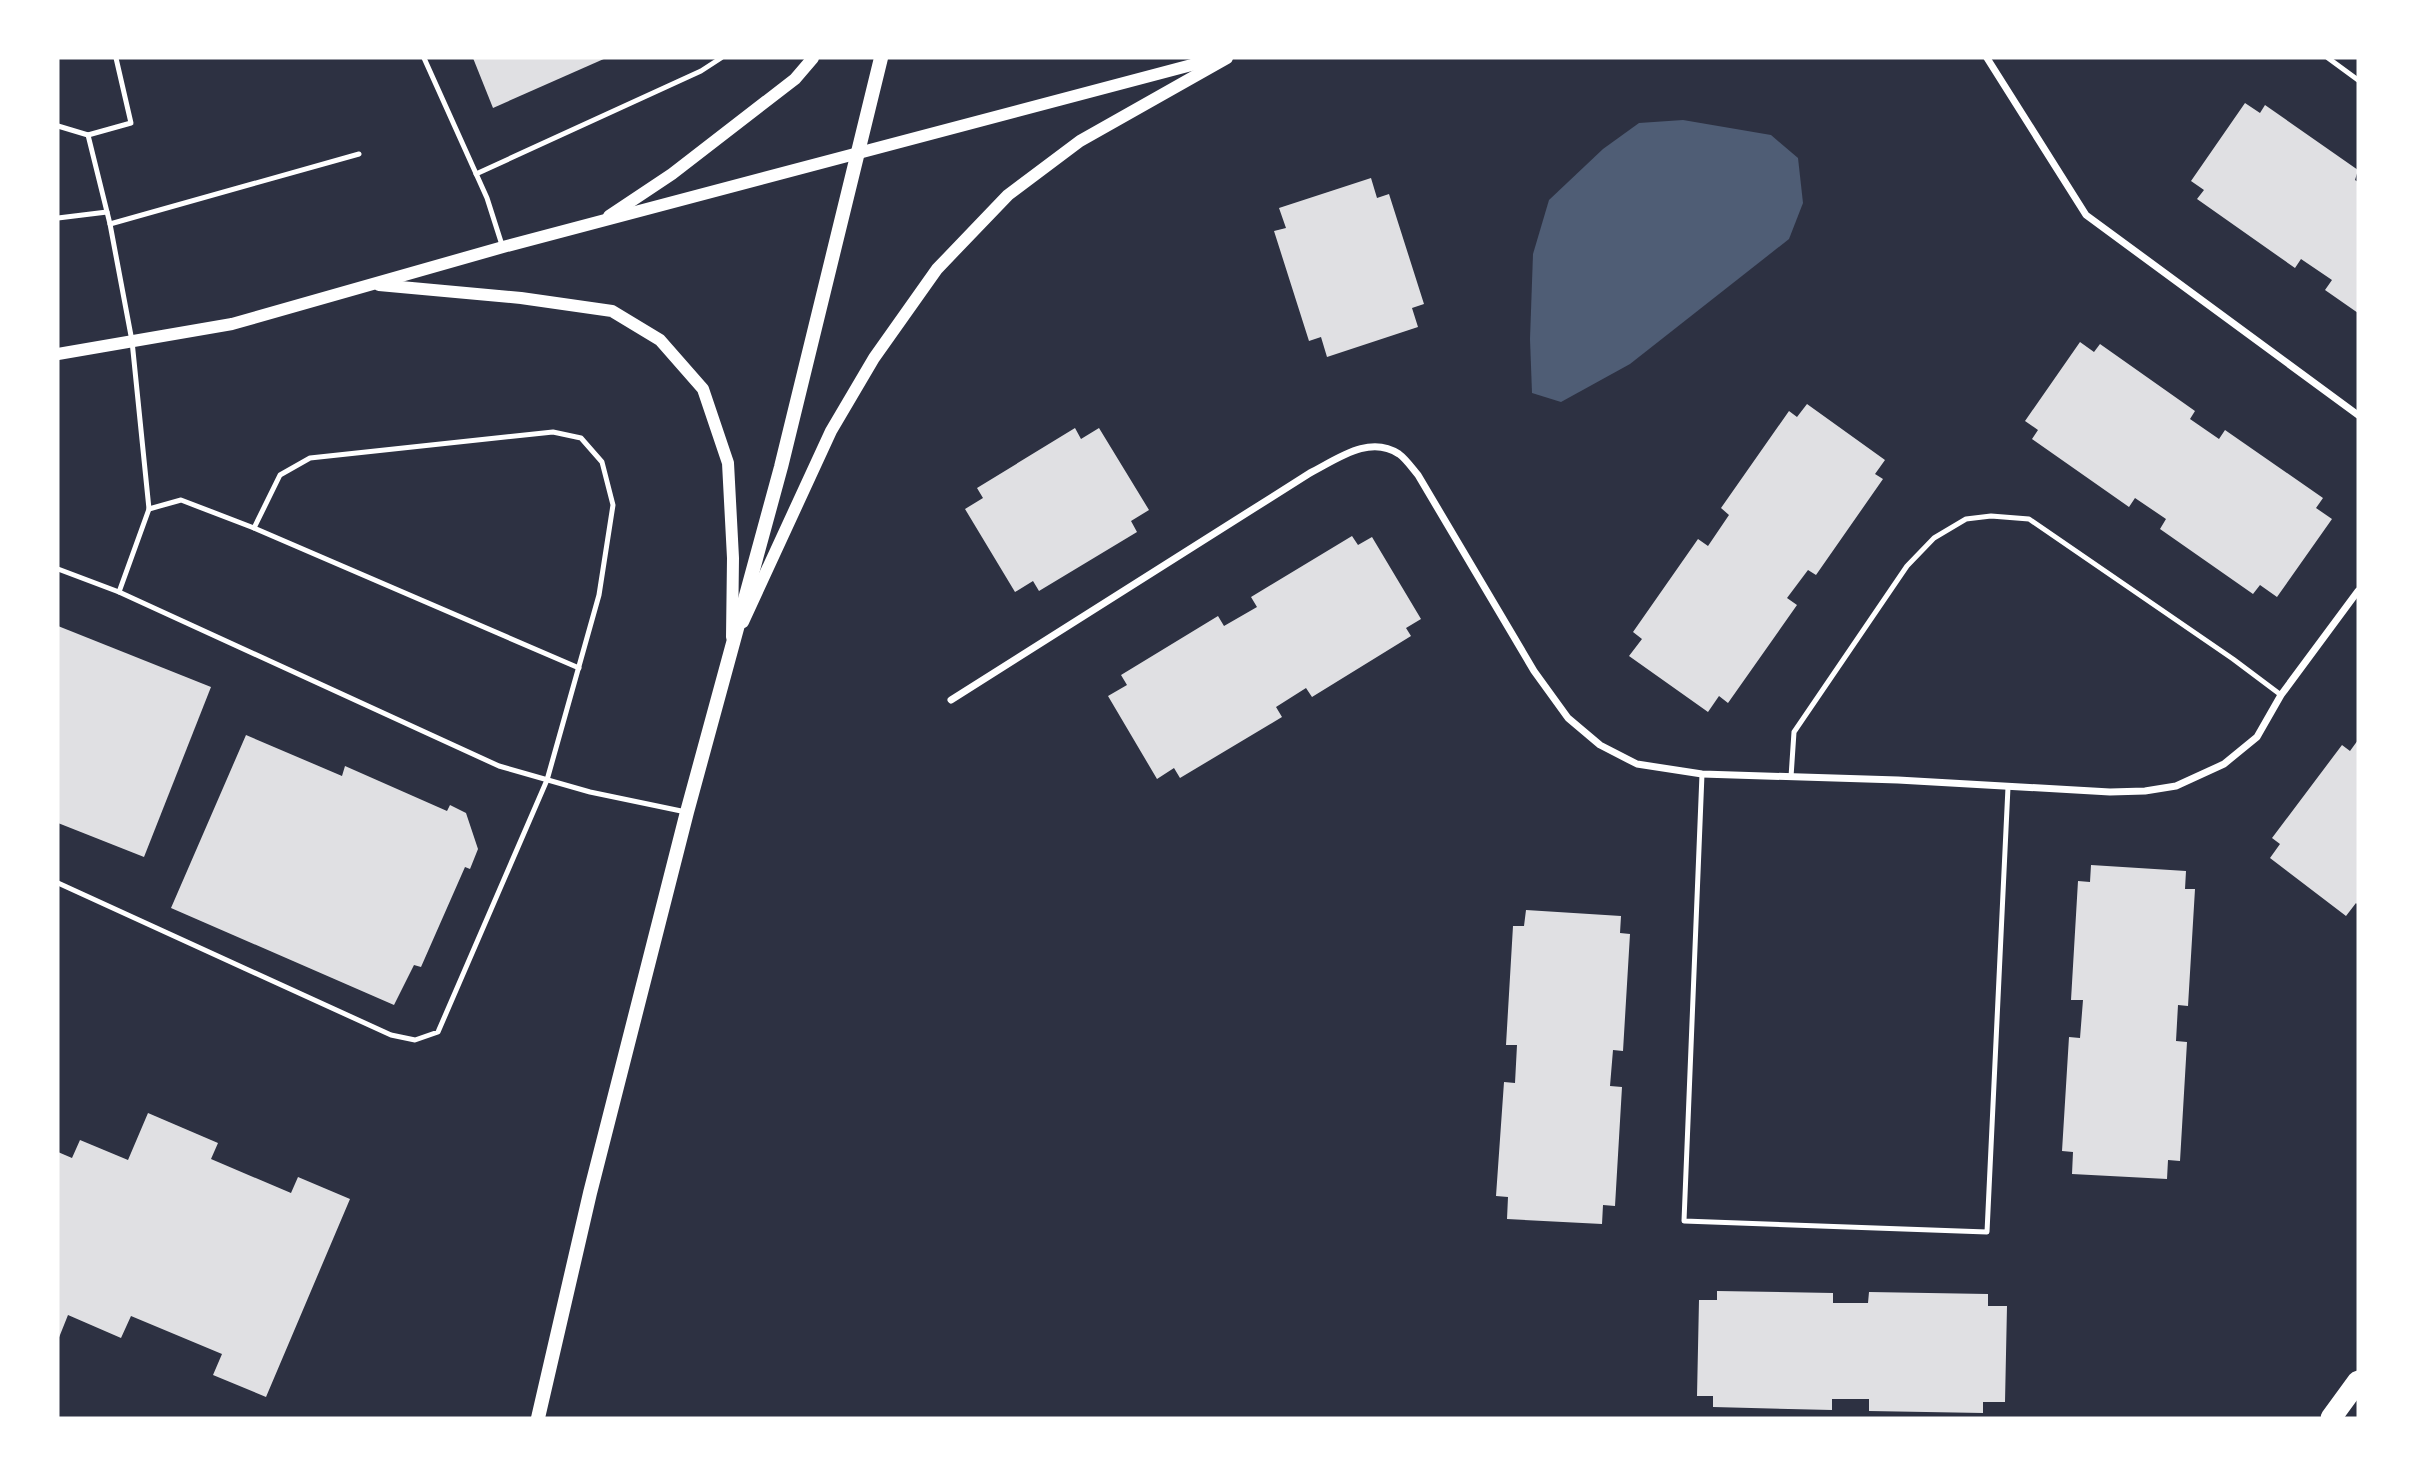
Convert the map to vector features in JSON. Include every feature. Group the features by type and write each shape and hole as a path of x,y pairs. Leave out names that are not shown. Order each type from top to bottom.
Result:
{"highway":[{"path":"2331,1418 2358,1381"}],"main road":[{"path":"538,1418 590,1194 687,812 782,467 881,58"}],"street":[{"path":"601,221 672,174 786,87 813,58"},
{"path":"58,354 232,324 503,247 1218,58"},
{"path":"732,648 831,430 874,358 937,269 1008,195 1080,141 1227,58"},
{"path":"1987,58 2086,215 2358,415"},
{"path":"372,284 521,298 612,311 660,340 703,389 728,463 733,558 732,648"},
{"path":"951,700 1310,473 1359,448 1378,446 1398,454 1418,475 1534,671 1568,718 1600,745 1637,764 1702,774 2145,792 2176,786 2224,764 2257,737 2281,695 2358,591"}],"lane":[{"path":"58,127 88,135 131,122 116,58"},
{"path":"424,58 487,198 503,247"},
{"path":"476,174 701,71 721,58"},
{"path":"2328,58 2358,79"},
{"path":"88,135 110,224 132,341 149,509 120,592"},
{"path":"110,224 359,154"},
{"path":"58,218 107,212"},
{"path":"58,883 391,1035 415,1040 438,1032 547,780 599,595 613,505 602,462 581,439 553,432 310,458 280,475 254,528"},
{"path":"149,509 181,500 254,528 579,668"},
{"path":"1791,778 1794,732 1907,566 1934,538 1966,519 1991,516 2029,519 2281,695"},
{"path":"58,569 120,592 499,766 590,792 687,812"},
{"path":"1702,774 1684,1221 1987,1231 2008,787"}],"water":[{"path":"1683,120 1771,135 1798,158 1803,203 1789,239 1630,364 1561,402 1532,393 1530,339 1533,254 1549,200 1603,149 1639,123"}],"building":[{"path":"473,58 606,58 493,108"},
{"path":"2245,103 2260,113 2265,105 2358,170 2355,180 2358,182 2358,313 2325,290 2332,280 2301,259 2295,268 2197,199 2204,190 2191,181"},
{"path":"1371,178 1377,198 1389,194 1424,304 1412,308 1418,327 1327,357 1321,337 1309,341 1274,231 1286,228 1279,208"},
{"path":"2080,342 2094,352 2100,344 2195,411 2190,419 2219,439 2225,430 2323,498 2316,508 2332,519 2277,597 2260,585 2253,594 2160,529 2166,519 2135,498 2129,507 2032,439 2038,430 2025,421"},
{"path":"1807,404 1885,460 1875,474 1883,479 1816,575 1808,570 1787,598 1797,605 1728,703 1719,696 1708,712 1629,656 1642,639 1633,632 1698,539 1708,546 1729,515 1721,508 1789,411 1797,417"},
{"path":"1075,428 1081,439 1099,428 1149,510 1131,521 1137,532 1039,591 1033,581 1015,592 965,509 983,498 977,488"},
{"path":"1352,536 1358,545 1372,537 1421,619 1406,628 1411,636 1312,697 1306,688 1276,707 1282,717 1180,778 1174,768 1157,779 1108,696 1127,685 1121,675 1218,616 1224,626 1257,607 1251,597"},
{"path":"58,626 211,687 144,857 58,823"},
{"path":"246,735 342,776 345,766 447,811 450,805 466,813 478,849 470,869 465,867 421,967 414,965 394,1005 171,908"},
{"path":"2358,740 2358,905 2356,903 2346,916 2270,858 2280,844 2272,838 2342,745 2350,751"},
{"path":"2091,865 2186,871 2185,889 2195,889 2188,1006 2178,1005 2176,1041 2187,1042 2180,1161 2168,1160 2167,1179 2072,1174 2073,1152 2062,1151 2069,1037 2080,1038 2083,1000 2071,1000 2078,881 2090,882"},
{"path":"1526,910 1621,916 1620,933 1630,934 1623,1051 1613,1050 1610,1086 1622,1087 1615,1206 1603,1205 1602,1224 1507,1219 1508,1197 1496,1196 1504,1082 1515,1083 1517,1045 1506,1045 1513,926 1524,926"},
{"path":"148,1113 218,1143 211,1159 291,1193 298,1177 350,1199 266,1397 213,1375 222,1354 131,1316 121,1338 68,1315 58,1340 58,1152 72,1158 80,1140 128,1160"},
{"path":"1717,1291 1833,1293 1833,1303 1868,1303 1869,1292 1988,1294 1988,1306 2007,1306 2005,1402 1983,1402 1983,1413 1869,1411 1869,1399 1832,1399 1832,1410 1713,1407 1713,1396 1697,1396 1699,1300 1717,1300"}]}
